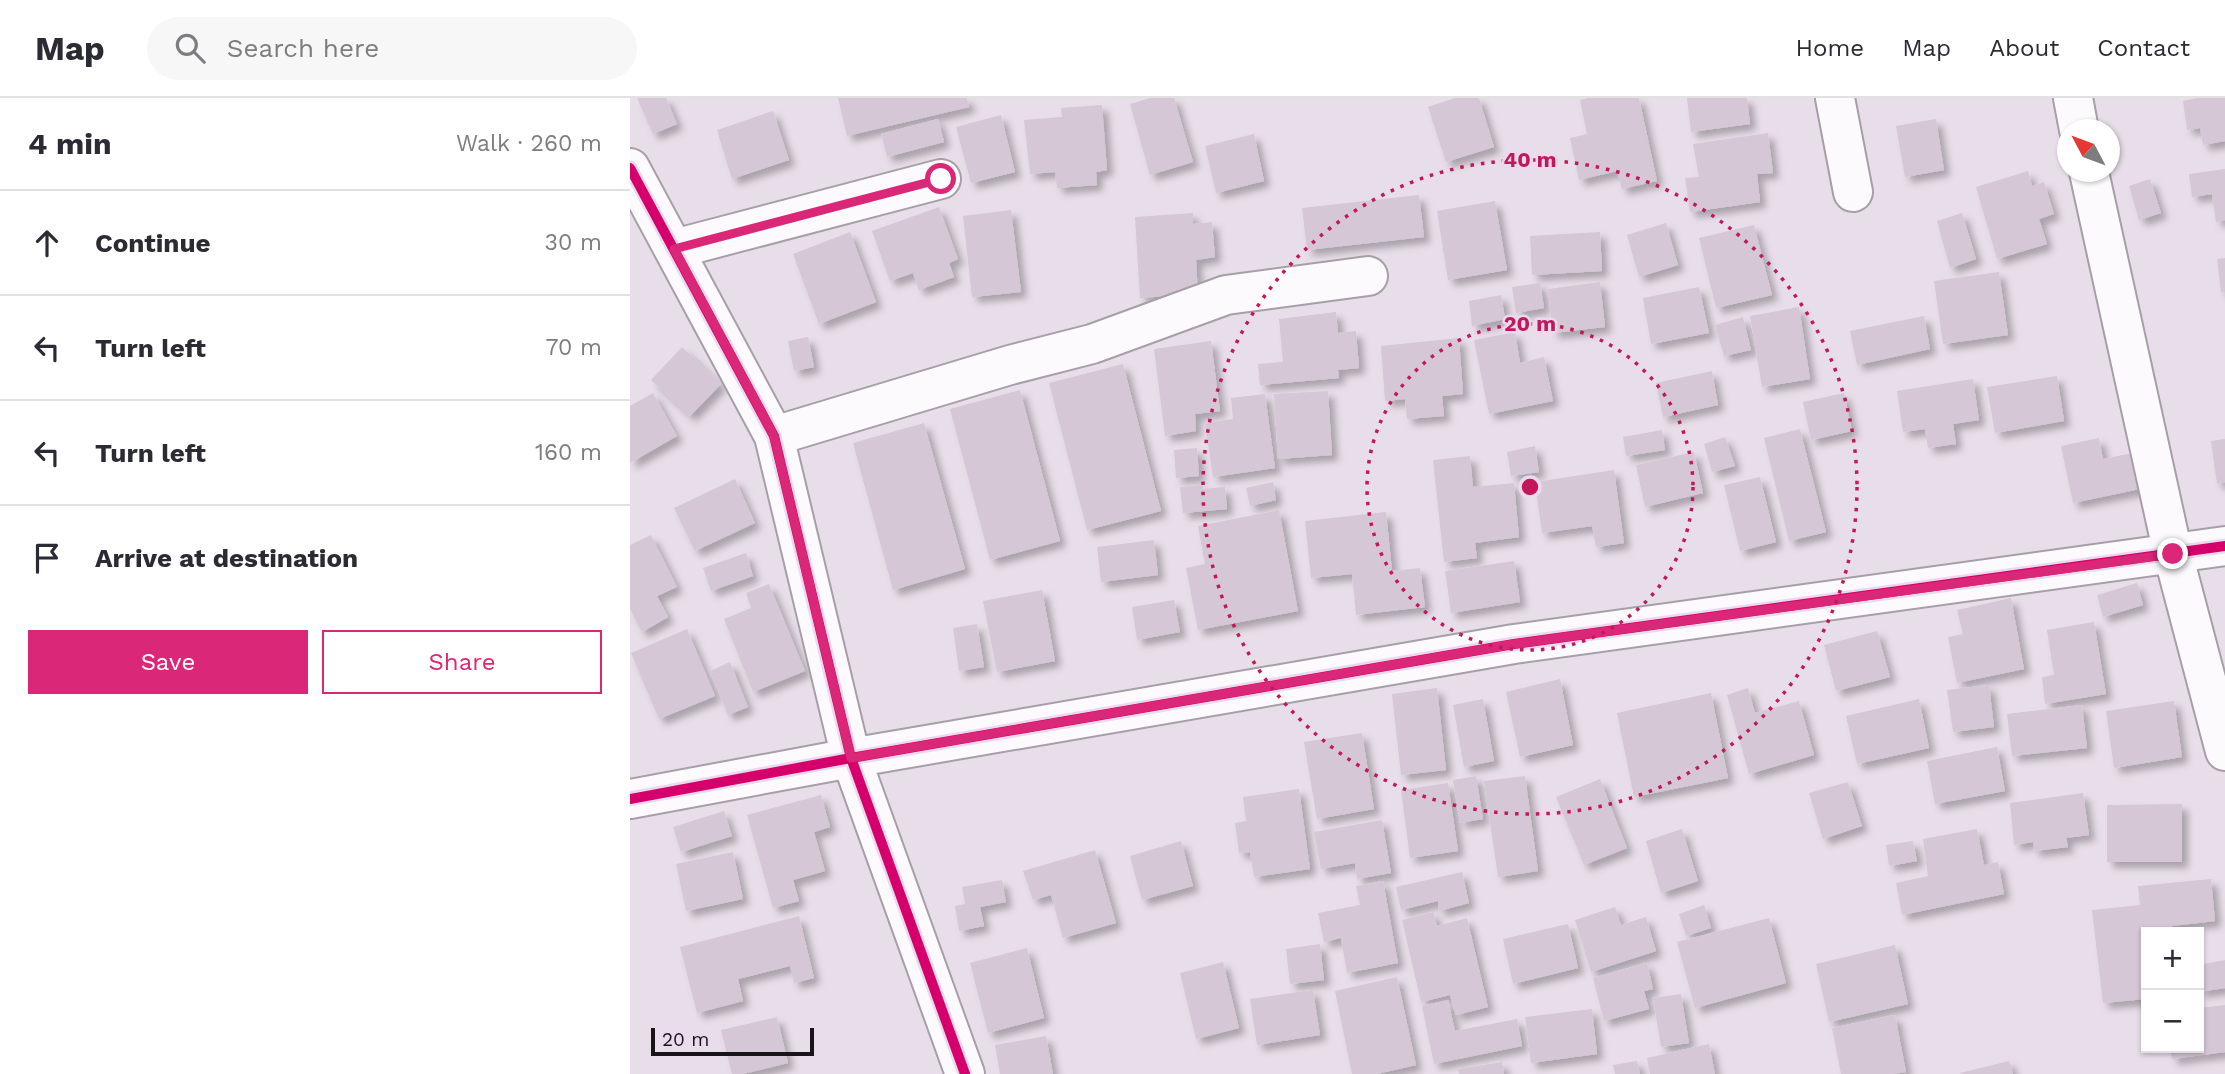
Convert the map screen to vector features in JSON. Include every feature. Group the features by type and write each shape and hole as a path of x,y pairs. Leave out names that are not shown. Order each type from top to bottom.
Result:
{"street":[{"path":"1835,98 1853,192"},
{"path":"2073,98 2078,119"},
{"path":"630,168 774,436 851,758 965,1074"},
{"path":"674,249 941,179"},
{"path":"2091,182 2173,554 2225,751"},
{"path":"774,436 1010,365 1092,344 1226,295 1368,276"},
{"path":"630,799 851,758 1514,644 2225,546"}],"building":[{"path":"637,98 666,98 677,124 653,134"},
{"path":"838,98 967,98 969,107 847,136"},
{"path":"1150,98 1174,98 1193,162 1150,175 1130,104"},
{"path":"1455,98 1479,98 1494,147 1446,162 1428,107"},
{"path":"1639,98 1657,181 1622,189 1617,171 1579,180 1570,138 1587,134 1580,100"},
{"path":"1687,98 1747,98 1750,124 1691,132"},
{"path":"2225,98 2225,141 2203,145 2200,128 2187,130 2183,101"},
{"path":"1102,105 1107,170 1096,172 1097,185 1057,188 1055,172 1030,174 1024,120 1062,117 1061,108"},
{"path":"773,111 789,160 732,179 717,130"},
{"path":"1001,115 1015,172 971,183 956,127"},
{"path":"938,119 944,142 887,157 881,134"},
{"path":"1936,119 1944,170 1905,177 1896,126"},
{"path":"1768,133 1773,173 1757,174 1760,202 1690,212 1685,178 1699,177 1693,144"},
{"path":"1254,134 1264,181 1216,193 1205,146"},
{"path":"2225,169 2225,220 2216,222 2212,194 2192,197 2189,174"},
{"path":"2028,171 2032,186 2044,182 2054,214 2039,219 2047,244 1997,259 1976,187"},
{"path":"2150,179 2161,213 2139,220 2129,186"},
{"path":"1419,195 1424,237 1307,250 1302,208"},
{"path":"1495,201 1507,270 1448,280 1437,211"},
{"path":"939,207 958,259 949,263 954,277 919,290 913,273 890,281 872,231"},
{"path":"1011,210 1021,292 972,297 963,216"},
{"path":"1193,213 1193,224 1212,222 1215,257 1196,260 1198,294 1140,298 1135,217"},
{"path":"1962,213 1976,259 1950,268 1937,221"},
{"path":"1666,223 1678,265 1639,277 1627,235"},
{"path":"1754,225 1772,295 1716,308 1699,238"},
{"path":"850,232 876,302 819,324 793,254"},
{"path":"1600,232 1602,271 1532,275 1530,236"},
{"path":"2225,258 2225,292 2221,292 2217,259"},
{"path":"1999,272 2008,335 1943,344 1934,281"},
{"path":"1600,282 1605,327 1553,333 1548,289"},
{"path":"1540,283 1544,308 1516,313 1512,287"},
{"path":"1699,287 1709,333 1651,344 1643,298"},
{"path":"1501,295 1505,319 1472,326 1469,301"},
{"path":"1799,307 1810,379 1762,387 1750,316"},
{"path":"1336,312 1338,333 1356,331 1359,368 1338,370 1339,378 1260,385 1258,364 1283,362 1279,319"},
{"path":"1924,316 1930,349 1857,365 1850,331"},
{"path":"1743,317 1751,350 1724,356 1715,325"},
{"path":"1515,332 1520,363 1544,357 1553,401 1489,414 1474,340"},
{"path":"808,337 814,367 794,371 788,341"},
{"path":"1459,338 1463,394 1442,396 1444,416 1407,419 1405,399 1385,401 1381,346"},
{"path":"1211,341 1220,411 1195,414 1196,431 1165,436 1154,349"},
{"path":"682,347 721,384 690,416 651,380"},
{"path":"1123,364 1161,511 1087,530 1049,383"},
{"path":"1712,371 1718,405 1663,417 1656,383"},
{"path":"2057,376 2064,421 1995,433 1987,387"},
{"path":"1973,379 1979,420 1953,424 1956,444 1928,448 1925,429 1903,432 1897,391"},
{"path":"1020,390 1060,541 990,560 950,409"},
{"path":"1328,391 1332,455 1278,459 1274,394"},
{"path":"653,393 677,436 630,463 630,406"},
{"path":"1844,393 1852,431 1811,440 1803,402"},
{"path":"1265,394 1275,468 1213,477 1205,423 1233,419 1231,398"},
{"path":"924,423 965,569 893,590 853,443"},
{"path":"1800,429 1826,532 1789,541 1764,438"},
{"path":"1662,430 1665,450 1626,456 1623,437"},
{"path":"1725,437 1735,466 1712,472 1704,444"},
{"path":"2099,438 2103,459 2133,453 2140,489 2073,503 2061,446"},
{"path":"2225,439 2225,482 2217,484 2211,441"},
{"path":"1535,446 1539,472 1511,476 1507,452"},
{"path":"1197,448 1199,476 1176,478 1174,450"},
{"path":"1694,452 1703,493 1645,507 1636,465"},
{"path":"1470,456 1473,487 1514,483 1519,537 1475,543 1477,558 1444,562 1433,460"},
{"path":"1614,470 1624,543 1596,547 1592,526 1542,533 1535,482"},
{"path":"1760,477 1776,542 1740,551 1724,485"},
{"path":"735,479 755,523 695,551 674,508"},
{"path":"1273,482 1276,500 1250,506 1246,488"},
{"path":"1203,485 1203,489 1225,487 1227,509 1183,513 1180,487"},
{"path":"1279,510 1298,611 1198,630 1186,568 1205,564 1198,526"},
{"path":"1386,512 1392,571 1420,568 1425,607 1356,615 1352,574 1311,578 1305,521"},
{"path":"651,535 677,587 657,596 668,617 642,632 630,609 630,545"},
{"path":"1154,540 1158,575 1101,582 1097,547"},
{"path":"746,553 753,576 711,591 703,568"},
{"path":"1514,561 1520,602 1451,613 1445,571"},
{"path":"2137,583 2143,605 2103,617 2097,595"},
{"path":"769,584 805,671 753,692 724,619 751,608 746,593"},
{"path":"1042,590 1055,661 997,672 983,601"},
{"path":"2011,598 2024,669 1957,683 1948,637 1963,634 1957,610"},
{"path":"1174,600 1180,632 1137,640 1132,607"},
{"path":"2094,622 2106,694 2045,704 2042,677 2054,675 2047,630"},
{"path":"977,624 984,667 959,671 953,628"},
{"path":"687,629 715,696 659,719 631,653"},
{"path":"1877,631 1890,677 1836,691 1824,645"},
{"path":"730,662 748,707 728,715 710,671"},
{"path":"1560,679 1573,745 1520,757 1506,692"},
{"path":"1989,685 1994,727 1953,732 1947,690"},
{"path":"1437,688 1446,770 1401,775 1392,694"},
{"path":"1748,688 1755,713 1799,701 1814,755 1749,774 1727,695"},
{"path":"1711,693 1728,778 1634,797 1617,713"},
{"path":"1483,699 1494,761 1464,767 1453,705"},
{"path":"1919,699 1929,748 1857,764 1846,716"},
{"path":"2174,701 2182,757 2114,768 2106,711"},
{"path":"2082,705 2087,748 2012,756 2007,714"},
{"path":"1362,733 1374,809 1317,819 1304,742"},
{"path":"1997,747 2005,791 1935,804 1927,761"},
{"path":"1476,776 1483,819 1460,823 1453,780"},
{"path":"1525,776 1538,871 1498,877 1484,781"},
{"path":"1600,779 1627,848 1584,865 1556,797"},
{"path":"1848,782 1862,826 1823,839 1809,793"},
{"path":"1448,783 1458,851 1410,858 1401,790"},
{"path":"1299,789 1310,869 1254,877 1250,852 1239,853 1235,823 1246,821 1243,797"},
{"path":"2083,793 2089,835 2066,838 2068,847 2034,851 2033,842 2014,845 2010,803"},
{"path":"821,795 830,827 814,832 825,871 793,880 799,901 773,908 747,815"},
{"path":"2182,804 2182,862 2107,862 2107,805"},
{"path":"724,811 732,836 681,852 673,827"},
{"path":"1382,820 1391,873 1357,879 1355,863 1321,869 1314,832"},
{"path":"1682,829 1698,881 1661,893 1646,841"},
{"path":"1977,829 1984,865 1998,862 2004,894 1902,915 1896,883 1928,876 1923,839"},
{"path":"1181,841 1193,886 1142,900 1130,856"},
{"path":"1913,841 1917,861 1889,866 1886,845"},
{"path":"1095,850 1116,923 1063,938 1051,895 1033,900 1023,871"},
{"path":"733,852 743,899 686,911 676,864"},
{"path":"1462,872 1469,903 1439,911 1438,901 1401,910 1396,887"},
{"path":"2211,879 2215,921 2172,927 2141,927 2141,999 2103,1003 2092,910 2140,905 2138,886"},
{"path":"1002,880 1006,902 980,907 984,926 959,931 955,906 965,904 962,887"},
{"path":"1383,881 1398,963 1347,973 1341,938 1324,942 1318,913 1360,905 1356,886"},
{"path":"1704,905 1711,928 1686,936 1679,914"},
{"path":"1615,907 1621,925 1646,917 1656,951 1591,972 1575,920"},
{"path":"1433,912 1437,926 1467,918 1488,1007 1456,1015 1450,995 1421,1002 1402,920"},
{"path":"799,916 814,978 794,983 790,966 738,979 743,1001 697,1013 680,947"},
{"path":"1769,918 1786,983 1695,1008 1677,942"},
{"path":"1568,924 1578,968 1513,984 1503,939"},
{"path":"1320,944 1324,980 1290,984 1286,949"},
{"path":"1895,945 1908,1004 1829,1022 1816,964"},
{"path":"1027,948 1044,1018 988,1033 970,963"},
{"path":"2225,960 2225,988 2204,991 2204,964"},
{"path":"1223,962 1239,1028 1196,1039 1180,973"},
{"path":"1647,963 1653,989 1644,991 1649,1009 1604,1021 1593,978"},
{"path":"1397,977 1416,1065 1377,1074 1352,1074 1335,991"},
{"path":"1313,990 1320,1035 1257,1045 1250,999"},
{"path":"1681,994 1689,1043 1661,1047 1653,998"},
{"path":"1448,1000 1455,1031 1517,1019 1522,1046 1434,1064 1422,1006"},
{"path":"2225,1005 2225,1052 2172,1059 2171,1053 2204,1053 2204,1007"},
{"path":"1592,1009 1597,1054 1531,1063 1525,1017"},
{"path":"1895,1015 1906,1072 1841,1074 1832,1028"},
{"path":"777,1017 788,1063 743,1074 732,1074 721,1030"},
{"path":"1046,1036 1053,1074 1000,1074 995,1045"},
{"path":"1709,1044 1715,1074 1650,1074 1647,1058"},
{"path":"1637,1061 1640,1074 1615,1074 1613,1065"},
{"path":"2009,1061 2013,1074 1960,1074 1960,1073"},
{"path":"1502,1062 1504,1074 1459,1074 1458,1069"}],"cycle path":[{"path":"630,168 774,436 851,758 965,1074"},
{"path":"630,799 851,758 1514,644 2225,546"}],"route":[{"path":"941,179 674,249 774,436 851,758 1514,644 2173,554"}]}
